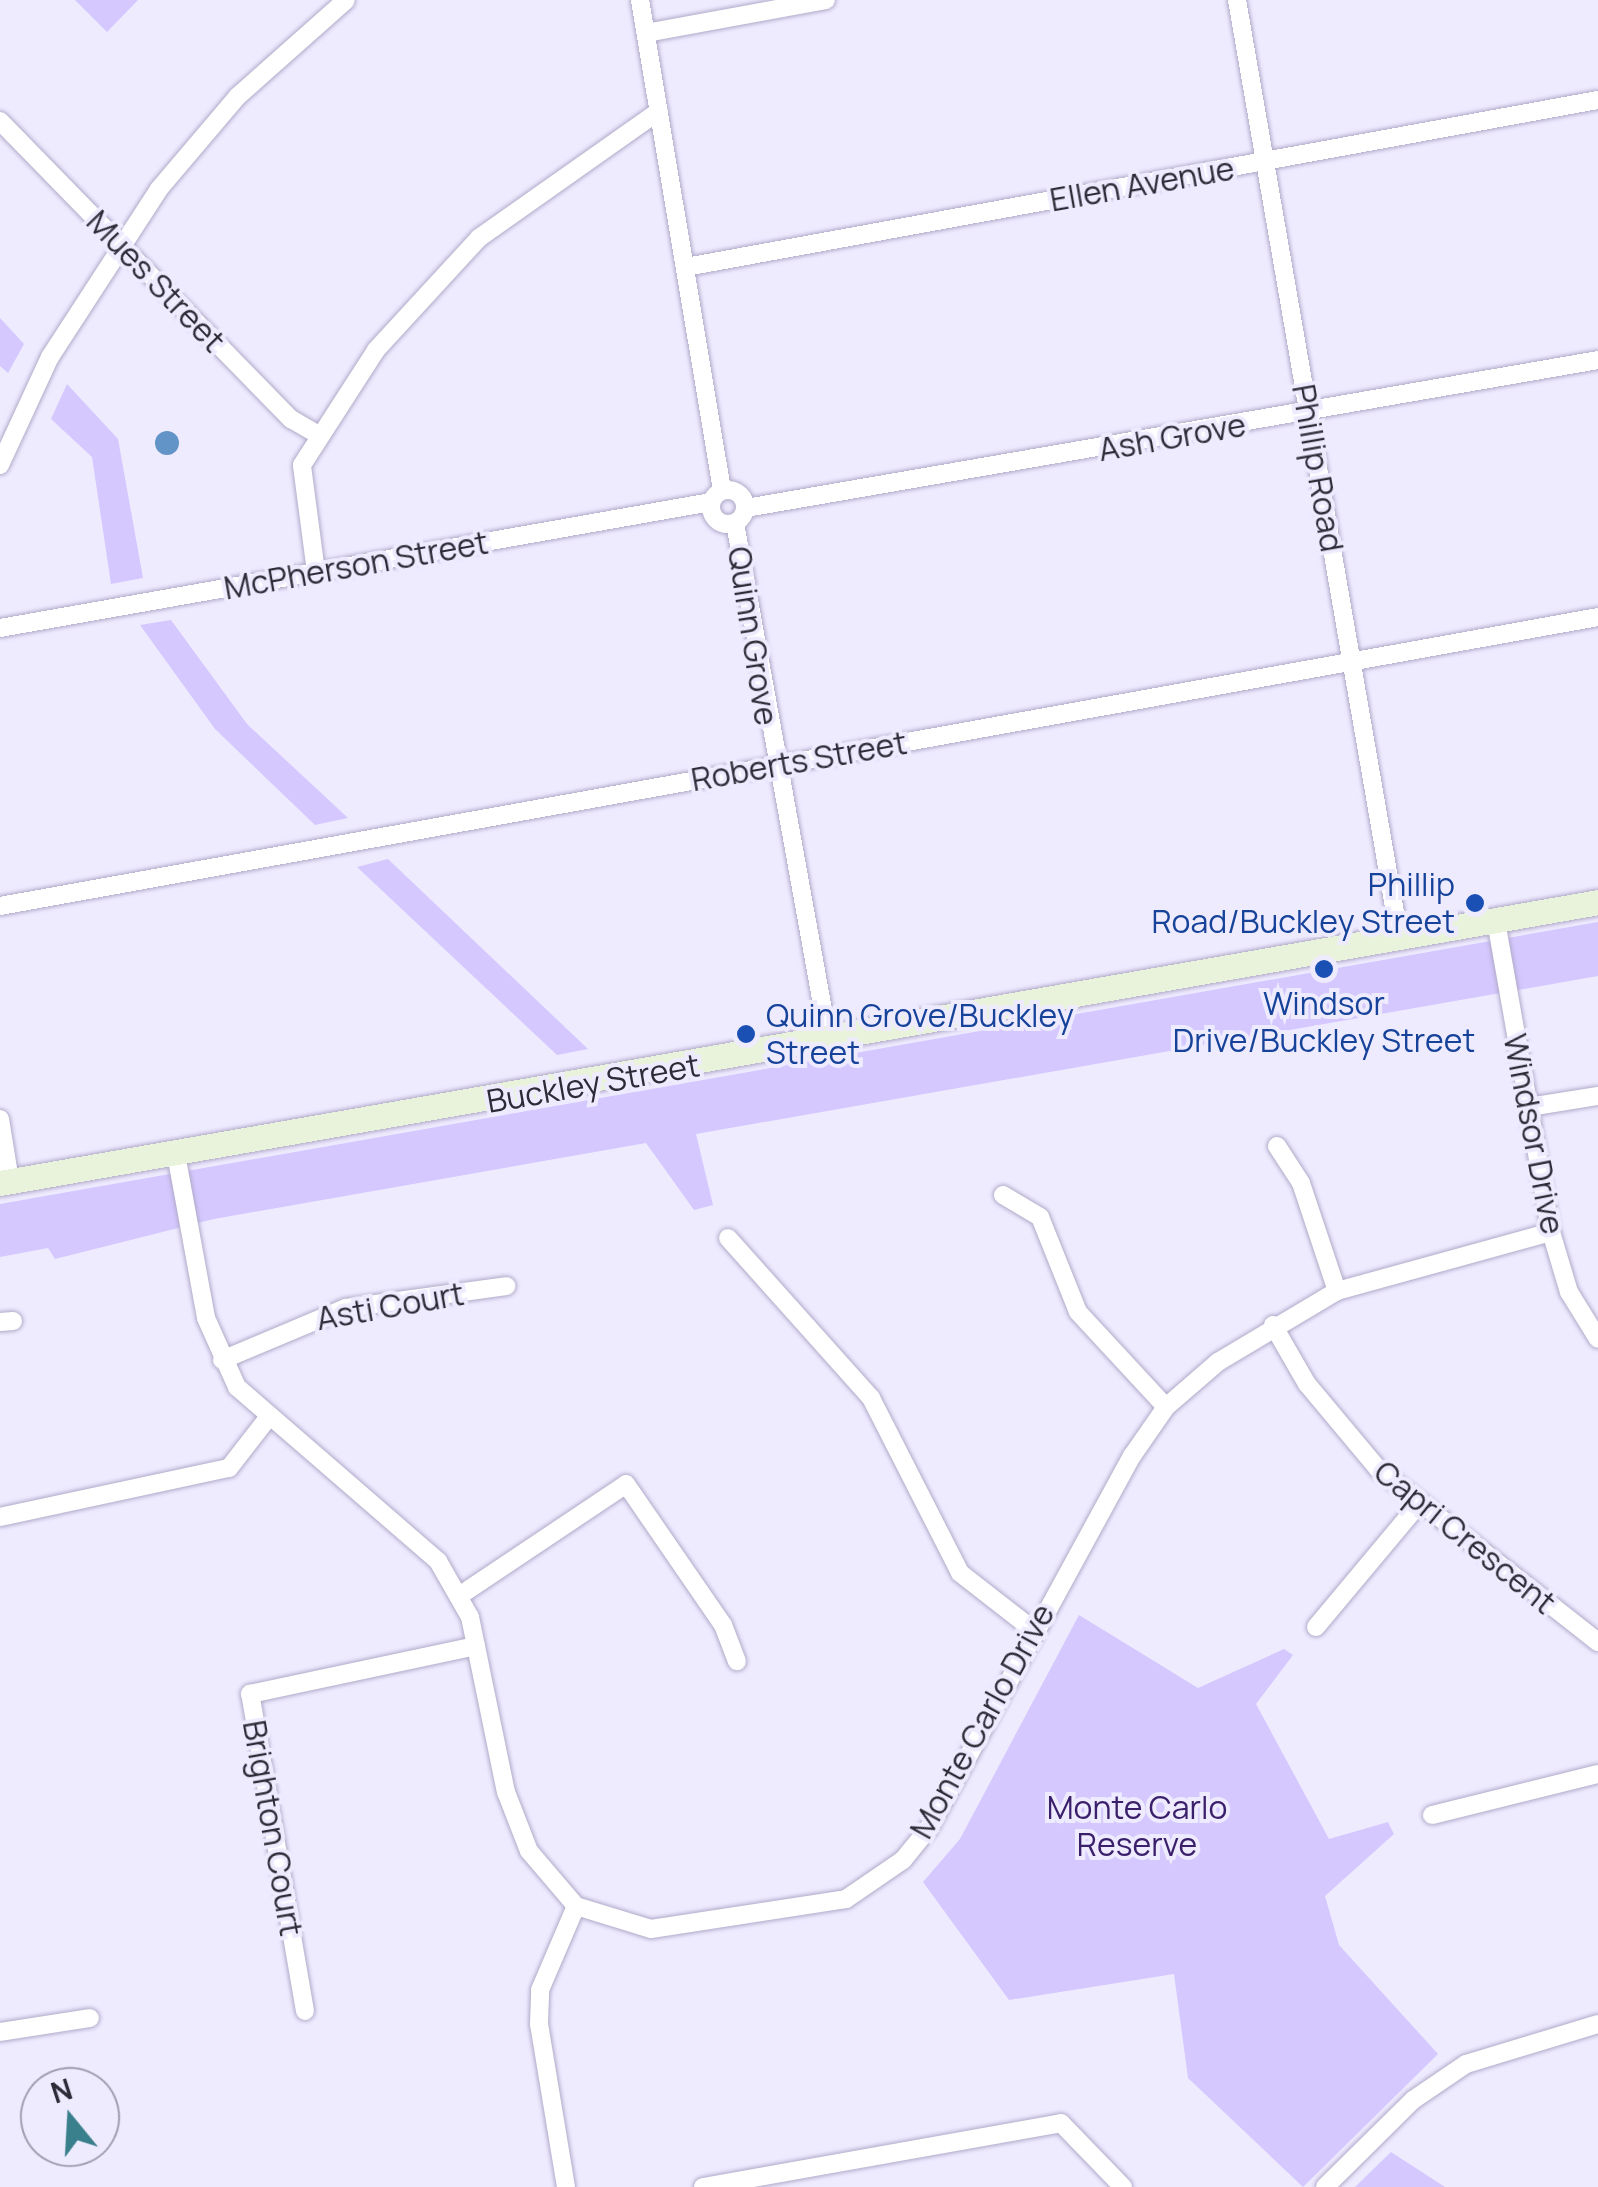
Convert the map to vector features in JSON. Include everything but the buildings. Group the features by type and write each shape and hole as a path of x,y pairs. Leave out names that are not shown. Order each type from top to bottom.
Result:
{"main road":[{"name":"Buckley Street","path":"5,1182 829,1044 1598,902"}],"street":[{"path":"0,464 50,357 120,244 238,96 346,0"},
{"path":"640,0 686,268 717,496 714,518 740,516 738,492 717,496"},
{"path":"646,33 826,0"},
{"name":"Phillip Road","path":"1237,0 1399,936"},
{"name":"Ellen Avenue","path":"686,268 1598,100"},
{"path":"316,572 301,487 317,434 376,350 479,238 660,111"},
{"name":"Mues Street","path":"0,121 291,419 317,434"},
{"name":"Ash Grove","path":"740,516 1598,360"},
{"name":"McPherson Street","path":"0,628 717,496"},
{"name":"Quinn Grove","path":"740,516 774,766 829,1044"},
{"name":"Roberts Street","path":"0,906 1598,617"},
{"name":"Windsor Drive","path":"1496,921 1551,1232 1569,1292 1598,1339"},
{"path":"1529,1107 1598,1096"},
{"path":"0,1119 5,1182"},
{"path":"1277,1146 1301,1183 1338,1291"},
{"path":"176,1154 206,1318 222,1360 267,1419 404,1529 459,1596 476,1646 514,1823 576,1906 540,1990 539,2024 566,2187"},
{"path":"1003,1195 1040,1218 1078,1312 1166,1407"},
{"name":"Monte Carlo Drive","path":"576,1906 614,1923 694,1929 811,1908 871,1886 930,1828 1032,1629 1166,1407 1273,1325 1338,1291 1551,1232"},
{"path":"728,1238 871,1398 960,1574 1032,1629"},
{"name":"Asti Court","path":"222,1360 346,1308 506,1286"},
{"name":"Capri Crescent","path":"1273,1325 1342,1432 1417,1506 1598,1642"},
{"path":"0,1517 229,1468 267,1419"},
{"path":"459,1596 626,1484 723,1625 737,1662"},
{"path":"1316,1628 1417,1506"},
{"name":"Brighton Court","path":"305,2011 250,1694 476,1646"},
{"path":"1432,1815 1598,1774"},
{"path":"0,2032 90,2018"},
{"path":"1325,2187 1450,2074 1512,2044 1598,2024"},
{"path":"703,2187 1062,2123 1122,2187"}],"green space":[{"path":"75,0 138,0 107,32"},
{"path":"0,318 24,344 8,373 0,366"},
{"path":"67,384 118,439 143,578 111,584 92,457 51,419"},
{"path":"171,620 247,724 348,818 315,825 215,729 140,625"},
{"path":"388,859 588,1049 557,1055 357,867"},
{"path":"1598,922 1598,976 696,1134 713,1205 694,1210 646,1143 214,1219 55,1259 48,1248 0,1257 0,1204"},
{"name":"Monte Carlo Reserve","path":"1079,1615 1198,1688 1284,1649 1293,1655 1256,1704 1329,1839 1388,1822 1394,1834 1325,1896 1339,1945 1438,2054 1303,2187 1188,2078 1174,1974 1009,2000 923,1882 960,1839"},
{"path":"1391,2152 1445,2187 1355,2187"}],"water":[{"path":"167,431 176,434 176,452 167,455 158,452 155,443 158,434"}],"place":[{"name":"Phillip Road/Buckley Street","path":"1475,903"},
{"name":"Windsor Drive/Buckley Street","path":"1324,969"},
{"name":"Quinn Grove/Buckley Street","path":"746,1034"}]}
